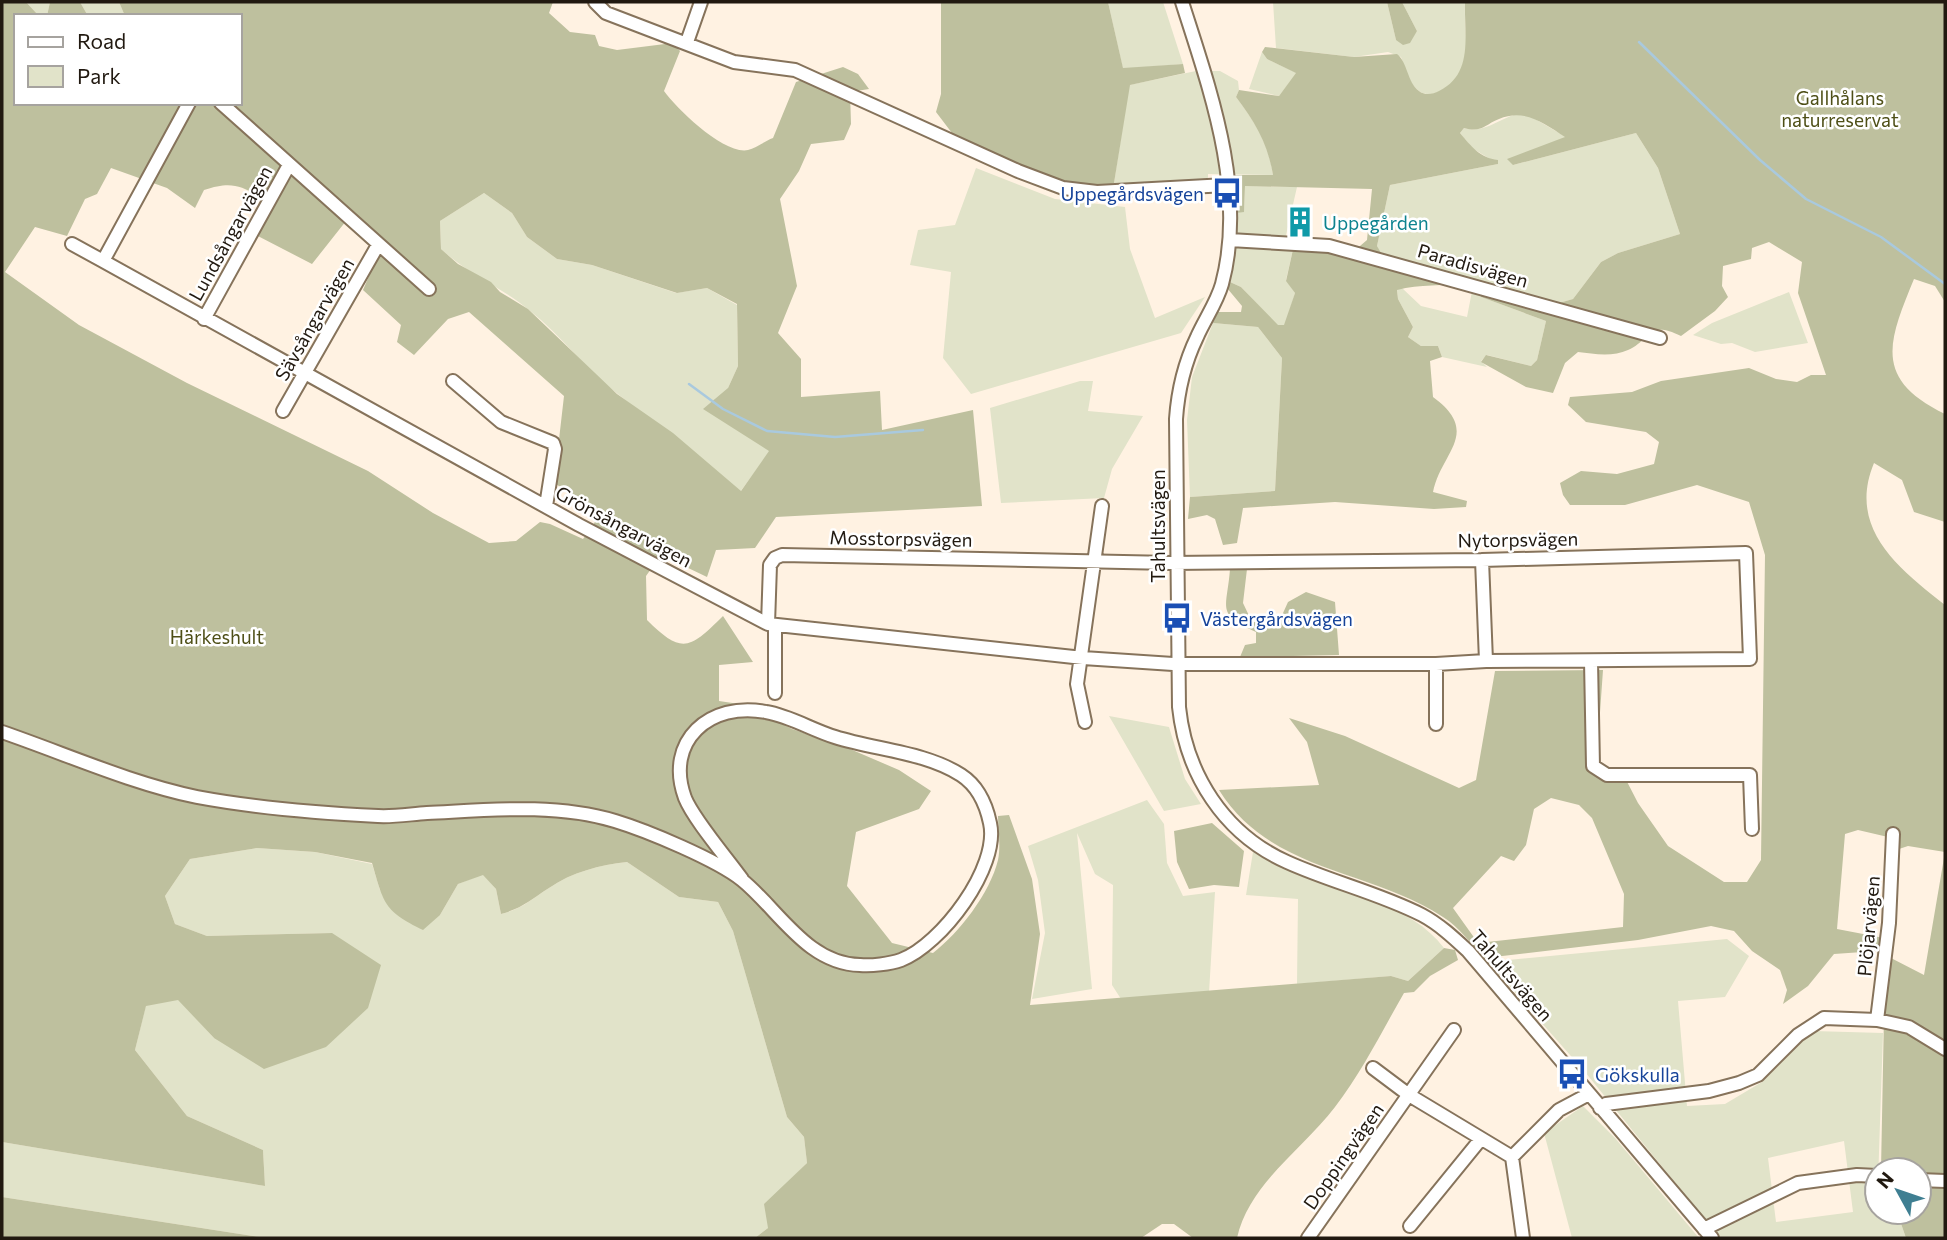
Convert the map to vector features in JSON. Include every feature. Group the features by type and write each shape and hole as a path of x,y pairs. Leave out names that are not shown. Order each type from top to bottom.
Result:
{"street":[{"path":"595,2 606,13 734,62 795,70 1018,172 1063,188 1097,192 1226,185"},
{"path":"687,42 702,2"},
{"name":"Tahultsvägen","path":"1182,2 1210,86 1226,185 1230,240 1220,290 1189,356 1178,394 1180,717 1186,747 1197,776 1220,811 1248,837 1286,862 1424,916 1468,951 1708,1234"},
{"path":"103,261 187,105"},
{"path":"223,105 429,289"},
{"name":"Lundsångarvägen","path":"204,319 289,165"},
{"name":"Paradisvägen","path":"1230,240 1329,246 1660,338"},
{"name":"Grönsångarvägen","path":"72,244 546,506 771,625 1083,658 1178,664"},
{"name":"Sävsångarvägen","path":"283,411 307,374 378,245"},
{"path":"453,381 501,422 553,443 555,449 546,506"},
{"path":"1085,722 1077,684 1097,562 1102,506"},
{"name":"Nytorpsvägen","path":"1180,563 1482,560 1746,553 1750,659 1591,662"},
{"name":"Mosstorpsvägen","path":"771,625 768,575 775,558 782,555 1180,563"},
{"path":"1482,560 1486,661"},
{"path":"771,625 775,692"},
{"path":"1178,664 1591,662 1590,759 1598,771 1606,775 1750,775 1752,829"},
{"path":"1436,664 1436,724"},
{"path":"2,732 81,762 195,796 276,808 383,816 532,808 613,820 676,845 742,879 785,926 827,955 859,965 903,960 944,928 965,899 989,856 992,838 989,821 975,786 946,767 832,736 762,711 733,712 705,721 693,730 683,746 681,780 686,802 742,879"},
{"name":"Plöjarvägen","path":"1877,1020 1889,923 1893,834"},
{"path":"1600,1108 1606,1104 1709,1091 1739,1083 1758,1075 1798,1035 1824,1018 1877,1020 1909,1027 1945,1049"},
{"name":"Doppingvägen","path":"1308,1238 1454,1030"},
{"name":"Doppingvägen","path":"1373,1068 1409,1095 1512,1157"},
{"path":"1523,1238 1512,1157 1559,1110 1589,1094"},
{"path":"1410,1226 1480,1140"},
{"path":"1708,1234 1798,1183 1863,1175"}],"green space":[{"name":"Härkeshult","path":"2,2 26,2 37,14 14,14 14,105 242,105 242,14 124,14 119,2 553,2 549,13 570,32 595,35 599,46 617,50 673,43 680,51 664,91 679,109 702,129 738,150 751,149 773,138 796,82 843,67 858,74 869,89 850,92 851,124 844,140 811,144 799,171 780,199 797,286 778,333 801,359 801,397 880,391 882,430 973,410 982,506 776,517 755,548 716,550 707,577 661,555 646,576 647,620 669,639 686,643 694,641 723,616 753,662 719,665 719,701 746,705 792,729 843,746 899,770 931,791 919,809 856,832 847,886 892,943 933,953 953,935 988,886 999,855 998,816 1009,815 1032,879 1040,934 1030,1005 1391,976 1408,981 1444,948 1455,950 1458,960 1430,976 1414,992 1404,993 1345,1094 1265,1184 1243,1219 1237,1238 1193,1238 1174,1224 1162,1224 1141,1238 755,1238 768,1228 764,1204 807,1163 804,1137 787,1117 733,931 718,902 679,897 627,862 597,867 577,874 558,882 521,906 501,914 496,889 483,875 458,884 440,915 423,930 400,917 387,905 372,863 315,852 257,848 190,859 165,896 175,924 207,936 332,933 381,965 368,1008 326,1047 264,1069 214,1038 178,1000 146,1006 135,1050 187,1116 263,1150 265,1186 2,1142","holes":["111,168 167,188 195,208 204,190 224,185 247,190 272,205 254,234 312,264 346,221 378,255 363,290 401,325 397,342 414,355 448,319 469,312 564,396 554,483 602,512 583,539 540,522 516,541 489,543 433,513 368,471 187,383 79,325 5,272 35,227 67,236 85,199 97,194","484,193 512,213 527,237 557,259 592,265 677,293 707,288 737,304 738,366 728,388 703,409 769,451 741,491 673,433 617,394 528,309 500,292 491,282 458,264 441,249 440,221"]},
{"path":"26,2 50,2 47,14 37,14"},
{"path":"50,2 80,2 87,14 47,14"},
{"path":"80,2 119,2 124,14 87,14"},
{"path":"941,2 1108,2 1123,68 1183,64 1185,73 1130,85 1114,183 1100,188 1064,183 955,137 936,112 941,94"},
{"path":"1108,2 1163,2 1183,64 1123,69"},
{"path":"1273,2 1387,2 1396,40 1417,31 1402,2 1465,2 1466,49 1463,69 1453,82 1440,92 1425,94 1413,84 1401,57 1388,52 1354,57 1276,48"},
{"path":"1387,2 1402,2 1417,31 1410,43 1403,45 1396,40"},
{"name":"Gallhålans naturreservat","path":"1465,2 1945,2 1945,302 1935,286 1914,279 1893,340 1893,357 1897,373 1906,387 1922,401 1945,414 1945,522 1914,512 1902,480 1874,463 1867,486 1867,507 1872,527 1895,561 1945,605 1945,852 1908,846 1896,850 1888,837 1858,830 1845,834 1837,929 1884,938 1877,951 1834,954 1808,986 1783,1004 1787,990 1780,970 1752,951 1734,931 1711,926 1638,940 1485,958 1449,921 1414,901 1293,854 1265,838 1240,817 1219,790 1319,785 1307,742 1289,718 1345,736 1459,788 1476,780 1495,671 1603,670 1596,769 1622,772 1638,803 1668,846 1724,882 1747,882 1761,860 1765,555 1749,502 1697,485 1625,505 1570,505 1563,495 1560,483 1581,471 1617,474 1654,464 1659,442 1646,432 1586,422 1568,405 1570,397 1632,392 1661,381 1749,368 1776,379 1797,382 1811,375 1826,375 1798,293 1802,262 1769,242 1752,248 1751,259 1723,266 1722,286 1728,297 1715,311 1681,336 1661,330 1650,333 1635,346 1616,354 1578,352 1565,363 1553,393 1526,387 1481,362 1486,355 1531,366 1537,360 1546,321 1481,297 1481,291 1489,284 1559,303 1573,299 1601,262 1618,253 1680,234 1658,168 1636,133 1513,165 1507,159 1565,137 1534,119 1508,116 1479,129 1464,128 1460,133 1476,151 1498,160 1498,164 1390,185 1377,246 1381,253 1461,277 1467,283 1397,290 1398,299 1413,327 1408,337 1421,346 1438,346 1442,357 1430,361 1433,397 1455,421 1457,432 1433,492 1467,501 1466,507 1434,509 1335,502 1243,508 1237,543 1223,545 1215,519 1207,515 1188,519 1190,497 1275,491 1282,358 1258,327 1213,323 1218,312 1241,312 1242,306 1227,288 1230,282 1241,287 1278,325 1284,325 1295,293 1286,281 1294,245 1353,252 1367,240 1372,189 1245,186 1244,212 1236,213 1233,175 1273,175 1260,134 1236,97 1239,90 1279,96 1296,73 1267,59 1262,52 1265,47 1354,57 1397,54 1415,87 1424,94 1434,93 1450,84 1462,64 1466,40","holes":["1551,798 1579,805 1592,818 1624,894 1623,927 1478,943 1453,908 1501,856 1514,861 1526,845 1534,809"]},
{"path":"1262,52 1267,59 1297,73 1279,96 1249,89"},
{"path":"1196,71 1220,71 1238,81 1239,90 1236,97 1260,134 1273,175 1208,174 1208,184 1163,186 1114,183 1129,85"},
{"path":"1517,114 1530,116 1566,137 1513,165 1636,133 1658,168 1680,234 1618,253 1601,262 1573,299 1559,303 1489,284 1481,297 1546,321 1537,360 1531,366 1487,355 1481,361 1487,367 1442,357 1438,346 1421,346 1408,337 1413,327 1398,299 1397,289 1402,288 1421,306 1467,317 1474,281 1380,253 1377,246 1390,185 1498,164 1472,148 1460,133 1464,128 1485,128"},
{"path":"976,168 1055,199 1125,207 1130,249 1155,318 1205,297 1181,333 971,394 943,358 951,272 910,265 918,230 955,225"},
{"path":"1245,186 1297,187 1284,244 1294,245 1286,280 1295,293 1285,325 1278,326 1241,287 1230,282 1236,251 1236,213 1244,211"},
{"path":"484,193 512,213 527,237 557,259 592,265 676,293 707,288 737,305 738,366 728,388 770,451 740,492 607,385 529,310 441,249 440,221"},
{"path":"1789,292 1808,343 1755,352 1732,343 1721,344 1693,335 1712,323"},
{"path":"1213,323 1258,327 1282,358 1275,491 1190,497 1187,420 1192,377"},
{"path":"1080,381 1093,381 1088,411 1143,416 1112,469 1104,498 1001,503 990,408"},
{"path":"1230,569 1247,569 1243,603 1252,622 1279,622 1288,602 1306,592 1335,602 1339,655 1240,657 1245,645 1256,643 1256,632 1234,620 1226,609"},
{"path":"1109,716 1169,727 1185,779 1201,804 1164,811"},
{"path":"1147,800 1164,824 1167,863 1183,896 1215,892 1209,993 1121,999 1112,985 1113,885 1095,874 1077,833 1092,989 1032,999 1045,933 1038,880 1028,846"},
{"path":"1212,823 1244,851 1239,887 1214,885 1189,889 1177,862 1174,831"},
{"path":"257,848 315,852 372,864 380,890 440,915 458,884 483,874 496,889 501,914 521,906 558,882 577,874 597,867 627,862 679,897 718,902 733,931 787,1117 804,1137 807,1163 787,1183 768,1228 755,1238 265,1238 2,1197 2,1142 265,1186 263,1150 187,1116 135,1050 146,1005 178,999 214,1038 332,933 207,936 175,924 165,896 190,859"},
{"path":"1253,852 1296,874 1395,910 1414,920 1444,948 1408,981 1391,976 1297,984 1298,899 1246,895"},
{"path":"1945,852 1945,1238 1906,1238 1902,1226 1933,1226 1933,1156 1881,1156 1884,1015 1889,957 1924,975"},
{"path":"1727,939 1749,956 1725,997 1678,1001 1687,1106 1725,1104 1762,1082 1813,1031 1883,1033 1879,1156 1863,1156 1863,1226 1902,1226 1906,1238 1720,1238 1585,1072 1488,962","holes":["1844,1141 1853,1212 1776,1222 1768,1158"]},
{"path":"1583,1106 1615,1138 1699,1238 1572,1238 1544,1133"},
{"path":"2,1197 265,1238 2,1238"}],"waterway":[{"path":"1639,42 1760,160 1806,199 1881,237 1945,284"},
{"path":"689,384 723,409 767,431 835,437 923,430"}],"place":[{"name":"Uppegårdsvägen","path":"1227,193"},
{"name":"Uppegården","path":"1300,222"},
{"name":"Västergårdsvägen","path":"1177,618"},
{"name":"Gökskulla","path":"1572,1074"}]}
